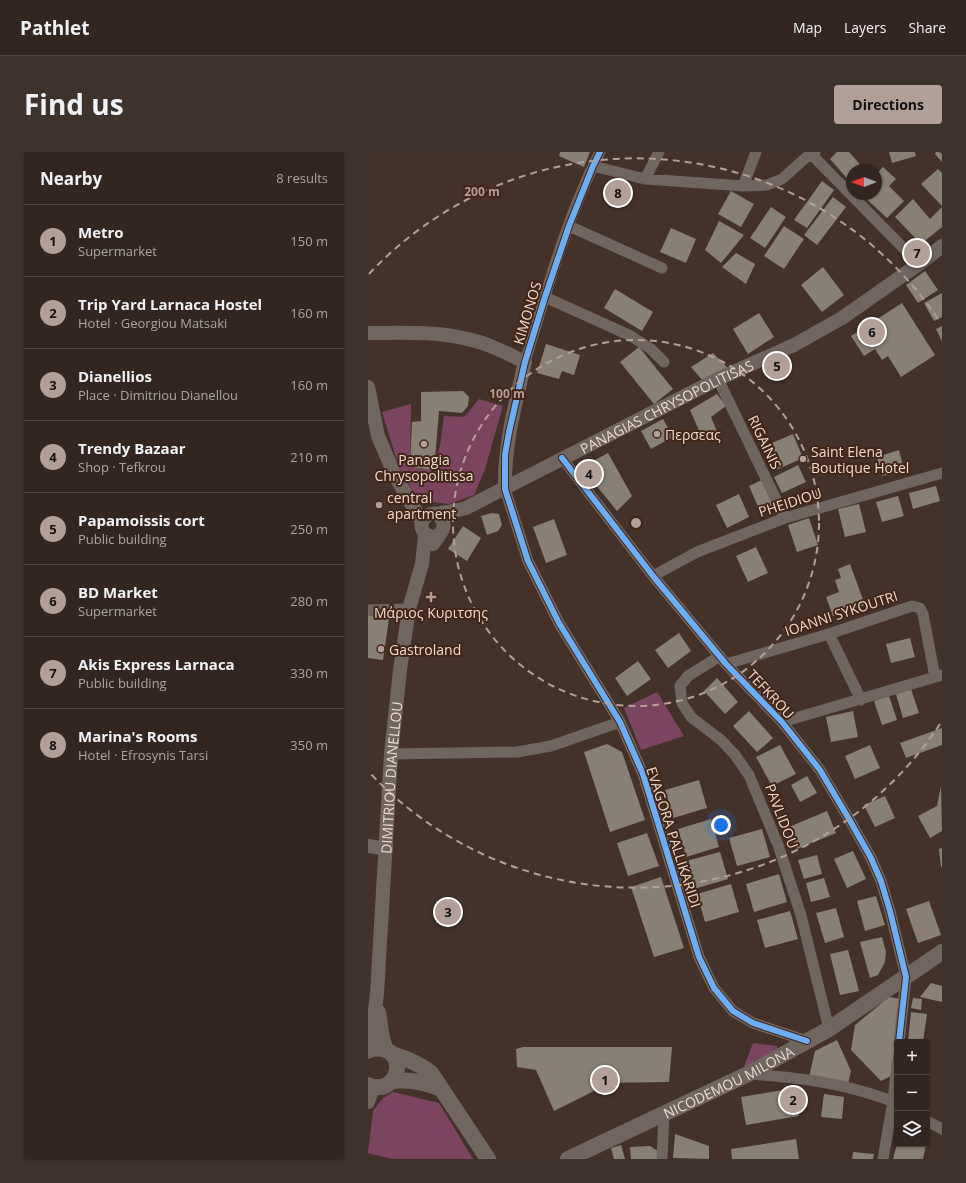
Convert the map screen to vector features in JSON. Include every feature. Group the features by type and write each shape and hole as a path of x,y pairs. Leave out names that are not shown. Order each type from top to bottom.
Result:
{"main road":[{"name":"NICODEMOU MILONA","path":"568,1159 748,1074 829,1029 942,952"},
{"path":"368,1051 376,1048 390,1052 423,1066 431,1073 488,1159"},
{"path":"370,1091 385,1086 395,1077 397,1064 390,1052"},
{"path":"392,1081 417,1081 442,1089"}],"street":[{"name":"KIMONOS","path":"505,489 505,455 525,362 569,226 600,152"},
{"path":"645,179 659,152"},
{"path":"742,186 756,152"},
{"path":"593,166 645,179 742,186 767,185 782,179 811,153 919,264"},
{"path":"569,226 662,268"},
{"name":"PANAGIAS CHRYSOPOLITISAS","path":"466,508 427,516 432,530 466,508 562,458 718,379 794,345 842,318 942,246"},
{"path":"545,297 631,336 651,349 664,362"},
{"path":"368,333 446,335 484,344 525,362"},
{"name":"RIGAINIS","path":"718,379 785,518"},
{"path":"368,387 373,436 395,476 432,530"},
{"name":"TEFKROU","path":"562,458 653,576 723,660 782,722 820,770 871,858 881,881 890,911 906,977 899,1039"},
{"name":"PHEIDIOU","path":"653,576 697,552 785,518 942,473"},
{"name":"EVAGORA PALLIKARIDI","path":"505,489 528,561 559,623 620,722 643,774 697,951 714,988 733,1011 753,1023 807,1041"},
{"name":"DIMITRIOU DIANELLOU","path":"368,1043 373,1026 377,994 391,754 400,670 409,609 432,530"},
{"name":"IOANNI SYKOUTRI","path":"723,660 829,634 912,606 920,608 923,614 938,676"},
{"path":"368,610 409,609"},
{"path":"829,634 861,700"},
{"name":"PAVLIDOU","path":"723,660 688,676 680,686 682,703 692,717 721,740 735,755 749,774 778,845 801,915 829,1029"},
{"path":"782,722 861,700 938,676"},
{"path":"391,754 517,752 551,746 620,722"},
{"path":"368,846 386,849"},
{"name":"DIMITRIOU DIANELLOU","path":"377,994 381,1027 390,1052"},
{"path":"748,1074 794,1078 826,1083 854,1089 894,1102"},
{"path":"883,1159 894,1107"},
{"path":"662,1159 664,1114"},
{"path":"930,1123 942,1129"}],"shaded area":[{"path":"479,399 503,406 485,469 474,495 449,504 417,500 399,467 382,412 411,404 410,467 434,470 440,446 444,416 464,417"},
{"path":"657,692 684,736 641,750 624,708"},
{"path":"753,1043 777,1046 777,1055 743,1069"},
{"path":"393,1092 439,1103 473,1159 392,1159 368,1153 373,1111 382,1099"}],"building":[{"path":"560,152 590,152 584,167 559,156"},
{"path":"837,152 849,152 860,164 846,164 846,177 830,159"},
{"path":"889,152 915,152 916,156 892,163"},
{"path":"936,152 942,152 942,162 935,154"},
{"path":"883,167 896,179 889,186 904,201 887,218 868,200 882,200"},
{"path":"938,169 942,173 942,206 921,184"},
{"path":"822,181 834,190 807,228 794,220"},
{"path":"731,191 754,204 741,227 718,214"},
{"path":"833,197 846,207 817,245 804,235"},
{"path":"913,199 930,219 942,207 942,227 921,244 895,217"},
{"path":"771,207 786,217 765,248 750,238"},
{"path":"719,221 744,235 721,263 705,250"},
{"path":"784,226 804,239 784,269 764,256"},
{"path":"671,228 696,239 686,263 660,252"},
{"path":"736,253 755,264 746,284 722,267"},
{"path":"823,267 844,295 822,312 801,285"},
{"path":"925,271 938,290 918,303 906,285"},
{"path":"615,289 653,312 642,331 604,308"},
{"path":"942,293 942,317 934,321 924,303"},
{"path":"902,303 935,355 901,377 888,356 882,360 875,349 864,356 851,336"},
{"path":"759,313 774,337 748,354 733,329"},
{"path":"942,326 942,341 936,329"},
{"path":"546,344 580,355 574,375 562,371 559,379 537,373"},
{"path":"639,347 673,389 654,404 620,362"},
{"path":"713,353 728,368 703,381 691,367"},
{"name":"Panagia Chrysopolitissa","path":"463,391 469,397 468,406 462,413 439,411 434,470 410,467 412,422 421,421 421,392"},
{"path":"717,394 726,406 711,417 719,436 704,442 690,410"},
{"name":"Περσεας","path":"663,419 673,437 651,449 641,431"},
{"path":"793,434 803,458 776,470 765,446"},
{"path":"899,450 904,470 882,476 877,457"},
{"path":"608,453 632,496 617,511 587,474 582,470 586,465"},
{"path":"798,465 806,482 782,493 774,477"},
{"path":"762,480 773,506 760,511 749,486"},
{"path":"936,486 940,501 913,509 909,493"},
{"path":"739,494 749,517 727,528 716,505"},
{"path":"898,496 904,516 882,522 876,502"},
{"path":"859,504 866,532 845,537 838,509"},
{"path":"492,513 499,514 502,525 498,531 487,535 481,516"},
{"path":"809,518 818,545 797,552 788,525"},
{"path":"554,519 567,555 546,563 533,527"},
{"path":"463,526 481,538 467,561 448,549"},
{"path":"756,547 768,573 748,582 736,556"},
{"path":"850,564 865,605 833,616 826,597 839,592 835,580 841,578 838,569"},
{"path":"368,615 389,618 383,660 368,658"},
{"path":"679,633 691,651 668,668 655,650"},
{"path":"910,638 915,657 891,663 886,644"},
{"path":"638,661 651,679 627,696 615,678"},
{"path":"717,678 738,702 725,714 704,691"},
{"path":"911,689 919,713 903,718 896,694"},
{"path":"889,696 897,720 882,725 874,701"},
{"path":"749,711 773,738 757,752 733,726"},
{"path":"853,711 858,737 831,742 826,717"},
{"path":"942,728 942,745 906,758 900,743"},
{"path":"607,744 622,752 645,820 610,832 584,752"},
{"path":"780,745 796,774 772,786 756,757"},
{"path":"870,745 880,768 855,779 845,756"},
{"path":"807,776 817,793 800,802 791,785"},
{"path":"699,780 707,808 673,818 665,790"},
{"path":"941,786 942,831 930,838 918,816 937,806"},
{"path":"885,796 895,818 875,827 864,805"},
{"path":"827,811 836,833 797,849 789,827"},
{"path":"711,819 719,847 686,857 678,829"},
{"path":"762,829 770,857 737,866 729,838"},
{"path":"647,833 659,866 628,876 617,843"},
{"path":"942,848 942,867 941,867 939,849"},
{"path":"853,851 866,879 847,888 834,859"},
{"path":"720,852 728,879 694,889 686,861"},
{"path":"817,855 822,874 804,879 798,860"},
{"path":"779,874 787,902 754,912 746,884"},
{"path":"661,877 684,948 654,957 631,887"},
{"path":"824,878 830,897 811,902 806,883"},
{"path":"731,884 739,912 705,922 697,894"},
{"path":"876,896 885,925 865,931 857,901"},
{"path":"436,901 459,901 459,923 436,923"},
{"path":"929,901 941,935 918,943 906,909"},
{"path":"836,908 844,937 825,943 816,913"},
{"path":"790,911 798,939 765,948 757,920"},
{"path":"882,937 886,952 885,962 878,975 870,978 860,942"},
{"path":"848,950 859,991 840,995 830,954"},
{"path":"931,983 942,986 942,1002 920,997"},
{"path":"889,997 901,999 896,1039 894,1039 891,1076 881,1081 851,1050 855,1025"},
{"path":"913,998 922,999 921,1010 911,1008"},
{"path":"911,1012 927,1014 923,1039 908,1039"},
{"path":"837,1040 851,1071 848,1084 809,1077 815,1051"},
{"path":"523,1047 672,1047 669,1082 597,1083 594,1091 554,1111 536,1070 517,1067 516,1049"},
{"path":"795,1088 799,1116 746,1125 741,1097"},
{"path":"824,1094 844,1097 842,1119 821,1117"},
{"path":"675,1134 709,1146 709,1159 673,1158"},
{"path":"796,1139 799,1159 732,1159 731,1149"},
{"path":"621,1145 625,1159 614,1159 611,1148"},
{"path":"650,1146 661,1153 661,1159 631,1159 630,1147"},
{"path":"896,1147 925,1147 923,1159 893,1159"},
{"path":"853,1152 874,1154 873,1159 852,1159"}],"cycle path":[{"path":"600,152 569,226 525,362 505,455 505,489 528,561 559,623 620,722 643,774 699,957 714,988 733,1011 753,1023 807,1041"},
{"path":"562,458 653,576 726,664 782,722 820,770 849,819 871,858 881,881 906,977 899,1039"}],"place":[{"name":"Marina's Rooms","path":"618,193"},
{"name":"Akis Express Larnaca","path":"917,253"},
{"name":"BD Market","path":"872,332"},
{"name":"Papamoissis cort","path":"777,366"},
{"name":"Περσεας","path":"657,434"},
{"name":"Panagia Chrysopolitissa","path":"424,444"},
{"name":"Saint Elena Boutique Hotel","path":"803,459"},
{"name":"Trendy Bazaar","path":"589,474"},
{"name":"central apartment","path":"379,505"},
{"name":"Μάριος Κυριτσης","path":"431,597"},
{"name":"Gastroland","path":"381,649"},
{"name":"Dianellios","path":"448,912"},
{"name":"Metro","path":"605,1080"},
{"name":"Trip Yard Larnaca Hostel","path":"793,1100"}]}
